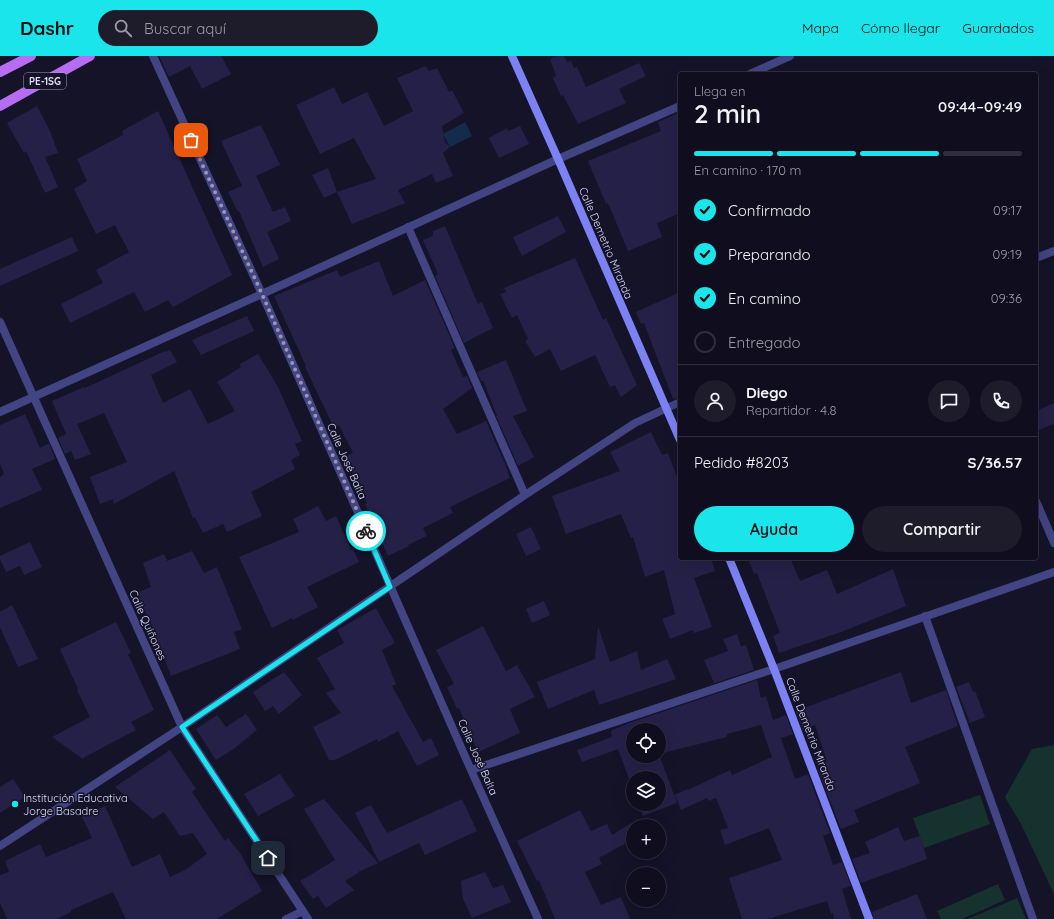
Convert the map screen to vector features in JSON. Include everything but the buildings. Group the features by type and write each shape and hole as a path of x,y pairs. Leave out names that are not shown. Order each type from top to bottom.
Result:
{"main road":[{"name":"PE-1SG","path":"0,72 31,56"},
{"name":"PE-1SG","path":"0,106 90,56"},
{"name":"Calle Demetrio Miranda","path":"512,56 678,435"},
{"name":"Calle Demetrio Miranda","path":"730,560 774,668 869,919"}],"street":[{"name":"Calle José Balta","path":"153,56 262,294 390,587 538,919"},
{"path":"754,72 790,56"},
{"path":"0,412 558,159 678,107"},
{"path":"408,227 525,494"},
{"path":"1038,257 1054,251"},
{"name":"Calle Quiñones","path":"0,322 182,727 308,919"},
{"path":"0,846 182,727 525,494 635,423 678,403"},
{"path":"1038,506 1054,543"},
{"path":"471,770 1054,572"},
{"path":"925,616 1033,919"},
{"path":"286,919 303,911"}],"green space":[{"path":"1054,745 1054,894 1021,824 1005,797 1032,749"},
{"path":"980,795 990,824 924,848 913,818"},
{"path":"998,884 1005,900 962,919 941,919 937,911"},
{"path":"1017,898 1026,919 968,919"}],"water":[{"path":"465,122 472,136 450,147 443,134"}],"way so far":[{"path":"191,140 262,294 366,531"}],"place":[{"name":"Institución Educativa Jorge Basadre","path":"15,804"}],"route":[{"path":"268,858 182,727 390,587 366,531"}]}
